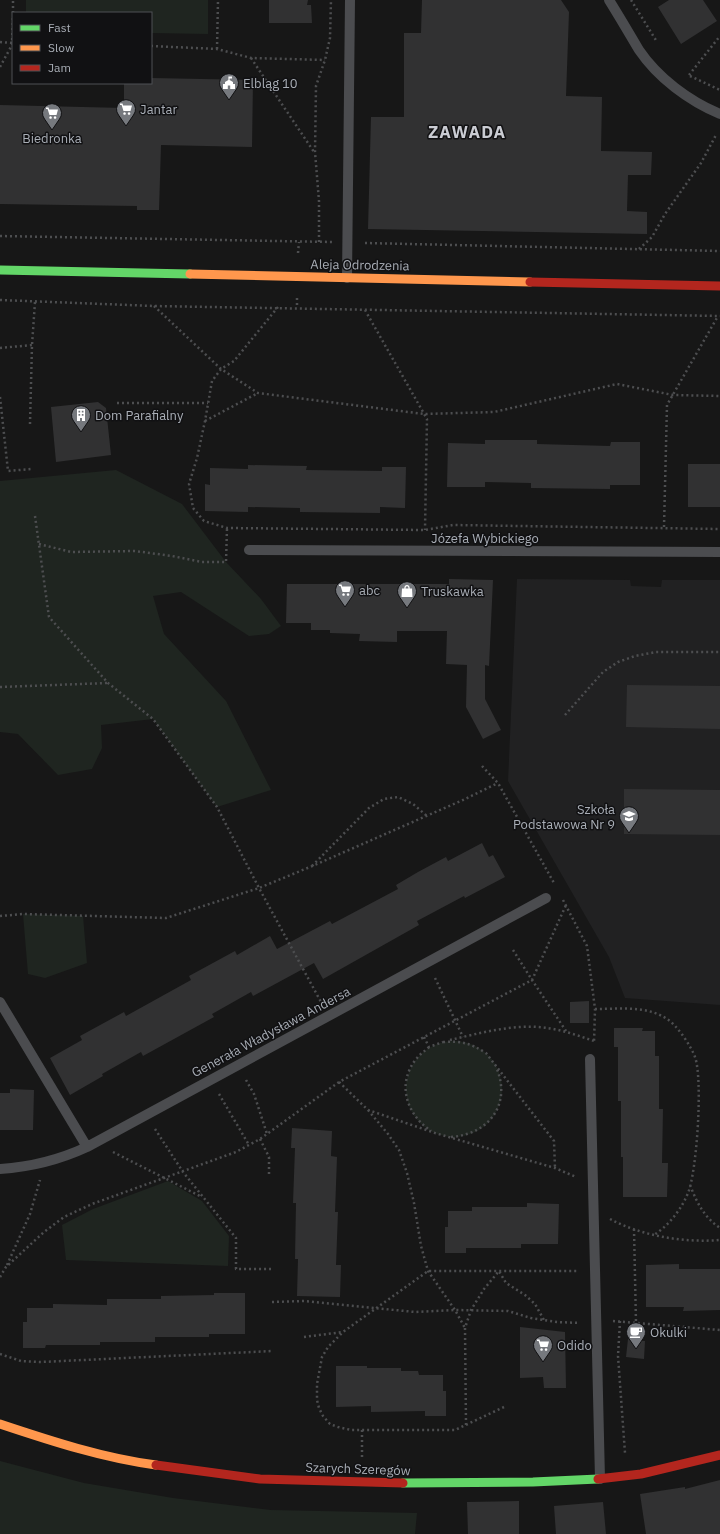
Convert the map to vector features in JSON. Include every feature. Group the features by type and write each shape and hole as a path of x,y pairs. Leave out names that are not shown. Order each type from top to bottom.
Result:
{"street":[{"name":"Aleja Odrodzenia","path":"0,270 720,286"},
{"name":"Szarych Szeregów","path":"0,1424 45,1439 116,1458 260,1479 408,1483 533,1482 600,1479 641,1474 720,1455"}],"lane":[{"path":"347,278 350,0"},
{"path":"609,0 640,51 661,75 691,98 720,114"},
{"name":"Józefa Wybickiego","path":"249,550 720,552"},
{"name":"Generała Władysława Andersa","path":"0,1169 46,1163 68,1156 91,1145 546,898"},
{"path":"0,1002 91,1145"},
{"path":"590,1059 600,1479"}],"path":[{"path":"13,12 14,0"},
{"path":"217,49 218,0"},
{"path":"319,242 319,201 315,152 316,86 325,60 330,38 331,0"},
{"path":"631,0 660,46"},
{"path":"689,75 720,36"},
{"path":"0,42 12,43"},
{"path":"0,67 12,45"},
{"path":"152,46 217,49 251,58 325,60"},
{"path":"251,58 315,152"},
{"path":"684,72 720,90"},
{"path":"639,249 652,237 665,214 701,163 716,135"},
{"path":"0,236 720,250"},
{"path":"297,258 299,242"},
{"path":"0,300 154,306 719,316 667,405 664,527"},
{"path":"30,424 32,345 35,302"},
{"path":"154,306 221,369 258,393 424,414 494,412 617,384 673,395 720,396"},
{"path":"278,307 234,361 221,369 212,381 197,458 188,484 193,508 204,521 227,528 425,530 452,525 720,529"},
{"path":"365,310 427,419 425,530"},
{"path":"0,348 32,345"},
{"path":"205,421 258,393"},
{"path":"0,397 8,471 31,469"},
{"path":"117,403 208,403"},
{"path":"35,516 49,617 108,683 153,719 217,807 321,1003"},
{"path":"39,544 71,552 135,551 202,562 226,562 227,528"},
{"path":"565,715 603,672 618,662 635,656 656,652 720,652"},
{"path":"0,687 108,683"},
{"path":"482,766 498,783 556,886"},
{"path":"0,916 23,914 166,918 259,888 427,816 498,783"},
{"path":"310,867 369,808 384,799 398,798 414,804 427,816"},
{"path":"561,896 587,946 595,1009 594,1041 590,1059"},
{"path":"6,1267 44,1232 64,1217 92,1204 236,1152 260,1139 339,1082 532,980 566,905"},
{"path":"514,950 566,1032"},
{"path":"426,963 456,1020 463,1037"},
{"path":"595,1009 638,1009 651,1012 667,1019 685,1040 696,1058 698,1106 695,1158 690,1184 688,1192 677,1214 654,1235"},
{"path":"435,1133 422,1125 412,1113 406,1099 406,1084 409,1070 418,1057 429,1047 486,1031 524,1027 546,1027 594,1041"},
{"path":"424,1037 429,1047"},
{"path":"443,1042 458,1041 473,1045 486,1053 554,1141 555,1168"},
{"path":"449,1137 464,1136 478,1130 490,1121 498,1108 502,1094 501,1078 495,1064"},
{"path":"238,1065 254,1094 267,1134"},
{"path":"212,1079 249,1145"},
{"path":"339,1082 368,1110 399,1150 407,1173 414,1203 420,1246 428,1271 455,1310 465,1328"},
{"path":"368,1110 435,1133 555,1168 593,1184"},
{"path":"146,1115 183,1172 236,1238 236,1269 271,1269"},
{"path":"260,1139 270,1157 269,1174"},
{"path":"91,1145 166,1178 202,1197"},
{"path":"0,1277 30,1214 46,1163"},
{"path":"690,1184 702,1211 720,1228"},
{"path":"593,1209 616,1222 654,1235 686,1239 720,1240"},
{"path":"634,1229 636,1323"},
{"path":"504,1407 455,1430 362,1430 338,1427 330,1424 321,1412 317,1400 318,1371 322,1357 328,1347 343,1332 428,1271 595,1271"},
{"path":"466,1425 465,1328 471,1310 484,1289 499,1271"},
{"path":"499,1271 506,1282 535,1304 544,1320"},
{"path":"272,1302 304,1301 414,1312 455,1310 508,1311 531,1318 557,1322 620,1321 720,1330"},
{"path":"620,1321 618,1356 625,1458"},
{"path":"304,1337 343,1332"},
{"path":"0,1354 21,1361 41,1362 273,1351"},
{"path":"362,1430 362,1461"}],"shaded area":[{"path":"26,0 208,0 208,34 152,33 152,12 26,12"},
{"path":"116,470 182,504 226,562 261,599 281,626 269,634 249,636 181,592 153,596 164,634 226,701 271,790 217,807 153,719 101,725 102,748 92,769 58,775 18,734 0,732 0,481"},
{"name":"Szkoła Podstawowa Nr 9","path":"517,579 630,580 631,586 661,587 662,580 720,580 720,1005 625,998 609,957 508,781"},
{"path":"23,914 83,916 87,963 45,978 28,974"},
{"path":"454,1041 472,1045 481,1049 488,1055 494,1062 498,1071 502,1089 498,1107 494,1116 488,1123 481,1129 472,1133 454,1137 436,1133 427,1129 420,1123 414,1116 410,1107 406,1089 410,1071 414,1062 420,1055 427,1049 436,1045"},
{"path":"168,1181 202,1201 229,1236 228,1266 66,1260 62,1225 93,1209"},
{"path":"0,1461 84,1483 173,1498 271,1510 417,1513 415,1534 0,1534"}],"building":[{"path":"269,0 308,0 307,5 311,5 312,23 269,23"},
{"path":"422,0 561,0 569,12 566,96 602,97 601,151 652,152 651,175 628,175 627,211 647,212 647,234 368,229 371,117 404,117 404,33 421,33"},
{"path":"669,0 703,0 717,21 681,44 658,7"},
{"name":"Jantar","path":"152,78 253,80 252,147 161,145 159,210 137,210 137,206 0,204 0,105 124,108 124,84 152,84"},
{"name":"Dom Parafialny","path":"98,402 106,408 111,455 56,462 51,407"},
{"path":"485,440 537,440 537,444 610,446 611,442 640,442 640,485 610,485 610,489 531,488 531,483 485,482 485,487 447,487 448,443 485,444"},
{"path":"688,464 720,464 720,507 688,507"},
{"path":"248,465 307,466 306,470 382,471 382,467 406,467 405,508 380,507 380,513 300,512 300,508 248,507 248,512 205,511 205,484 210,485 210,468 248,469"},
{"path":"449,579 493,580 489,666 485,665 485,699 501,730 483,739 466,707 467,665 446,664 447,631 397,631 397,642 359,641 360,634 330,633 330,630 311,630 311,623 286,623 287,584 449,584"},
{"path":"627,685 720,686 720,729 626,727"},
{"path":"624,789 720,790 720,835 624,834"},
{"path":"482,843 489,857 493,855 505,877 465,898 464,896 417,921 419,925 323,979 314,963 253,996 251,992 212,1014 214,1017 143,1056 141,1052 102,1074 103,1076 70,1095 50,1058 82,1040 80,1036 124,1012 126,1016 191,980 189,976 235,951 237,955 270,936 277,949 330,921 332,924 398,889 396,885 446,857 448,861"},
{"path":"589,1001 589,1023 570,1023 570,1002"},
{"path":"614,1028 643,1028 642,1031 655,1031 655,1056 659,1056 659,1109 663,1109 662,1163 668,1163 667,1197 623,1197 621,1101 618,1101 618,1047 614,1047"},
{"path":"10,1089 34,1090 33,1130 0,1130 0,1093 10,1093"},
{"path":"292,1128 332,1131 331,1156 337,1157 335,1212 338,1212 336,1265 341,1265 340,1297 297,1296 298,1259 295,1259 296,1203 293,1203 295,1148 291,1148"},
{"path":"527,1203 559,1204 558,1244 521,1244 521,1248 466,1248 466,1253 445,1253 445,1227 448,1227 448,1211 472,1211 472,1207 527,1207"},
{"path":"679,1264 679,1269 720,1269 720,1310 683,1311 684,1307 646,1307 646,1265"},
{"path":"214,1293 245,1293 245,1334 209,1334 209,1337 155,1337 155,1342 100,1342 100,1345 46,1345 45,1348 23,1348 23,1322 27,1322 27,1308 53,1308 53,1304 107,1305 107,1299 161,1299 161,1296 214,1295"},
{"name":"Odido","path":"520,1327 565,1332 566,1388 544,1388 543,1377 520,1378"},
{"name":"Okulki","path":"628,1339 645,1341 644,1359 626,1357"},
{"path":"336,1366 401,1368 401,1371 418,1371 419,1375 443,1375 443,1391 446,1391 446,1416 425,1416 425,1411 371,1412 371,1406 336,1407"},
{"path":"720,1480 720,1534 646,1534 640,1494 685,1487 685,1489"},
{"path":"519,1501 519,1534 468,1534 467,1502"},
{"path":"603,1502 606,1534 556,1534 554,1506"}],"traffic: fast":[{"path":"0,270 190,274"},
{"path":"403,1483 533,1482 598,1479"}],"traffic: slow":[{"path":"190,274 530,282"},
{"path":"0,1424 58,1443 116,1458 156,1465"}],"traffic: jam":[{"path":"530,282 720,286"},
{"path":"598,1479 641,1474 720,1455"},
{"path":"156,1465 260,1479 403,1483"}],"place":[{"name":"Elbląg 10","path":"229,100"},
{"name":"Jantar","path":"126,126"},
{"name":"Biedronka","path":"52,130"},
{"name":"Dom Parafialny","path":"81,432"},
{"name":"abc","path":"345,607"},
{"name":"Truskawka","path":"407,608"},
{"name":"Szkoła Podstawowa Nr 9","path":"629,833"},
{"name":"Okulki","path":"636,1349"},
{"name":"Odido","path":"543,1362"}],"district":[{"name":"ZAWADA","path":"467,132"}]}
